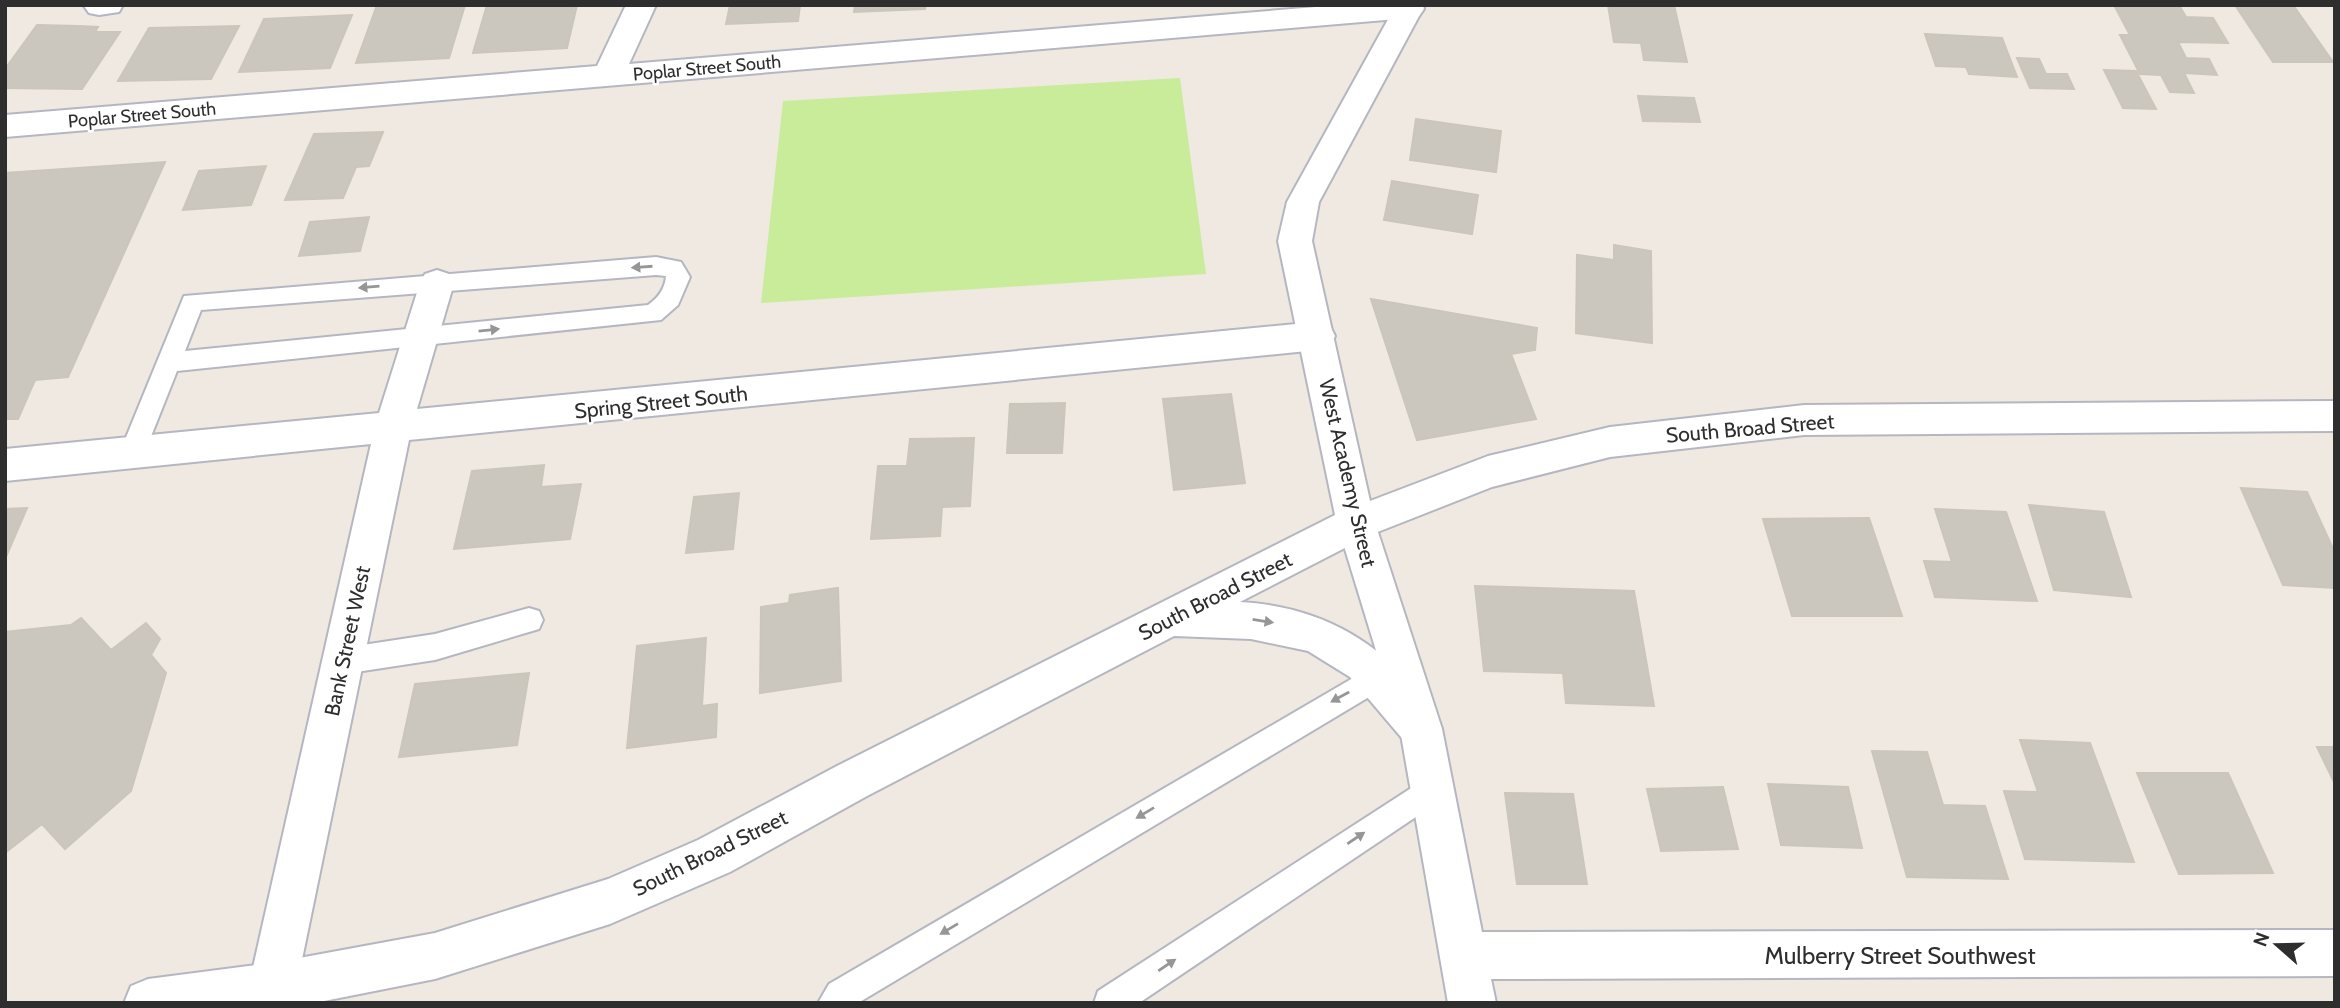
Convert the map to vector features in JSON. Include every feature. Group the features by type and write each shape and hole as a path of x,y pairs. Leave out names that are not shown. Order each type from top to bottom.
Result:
{"street":[{"path":"99,6 109,5"},
{"path":"608,76 641,5"},
{"name":"Poplar Street South","path":"5,126 1410,7"},
{"name":"West Academy Street","path":"1410,7 1303,202 1295,241 1388,671 1421,729 1472,1003"},
{"name":"Bank Street West","path":"271,995 393,429 438,283"},
{"name":"Spring Street South","path":"5,465 393,429 1317,336"},
{"name":"South Broad Street","path":"148,1003 271,995 435,956 610,901 714,856 852,781 1356,523 1488,472 1610,442 1804,420 2335,416"},
{"path":"1171,619 1257,619 1299,628 1338,646 1367,666 1388,671"},
{"name":"Mulberry Street Southwest","path":"1465,956 2335,953"}],"lane":[{"path":"133,452 168,362 192,302 656,266 673,268 678,277 675,291 663,308 653,314 168,362"},
{"path":"343,661 435,646 528,620"},
{"path":"834,1003 840,995 1388,671"},
{"path":"1110,1003 1433,788"}],"green space":[{"path":"1180,78 1206,274 761,303 783,101"}],"building":[{"path":"377,5 465,5 449,58 356,63"},
{"path":"487,5 577,5 567,48 473,53"},
{"path":"730,5 800,5 798,21 726,24"},
{"path":"855,5 926,5 925,9 854,12"},
{"path":"1608,5 1674,5 1687,62 1644,60 1641,43 1614,42"},
{"path":"2114,5 2179,5 2186,17 2213,18 2228,43 2178,42 2186,58 2209,59 2217,75 2184,73 2194,93 2170,92 2161,75 2140,74 2120,35 2130,35"},
{"path":"2235,5 2293,5 2333,62 2273,62"},
{"path":"352,15 330,68 239,72 264,19"},
{"path":"37,25 98,27 95,32 120,32 82,89 5,88 5,69"},
{"path":"239,26 211,79 118,81 149,28"},
{"path":"1925,34 2002,38 2017,77 1969,74 1966,67 1936,66"},
{"path":"2017,58 2039,59 2046,74 2067,74 2074,89 2030,88"},
{"path":"2104,70 2136,71 2156,109 2123,108"},
{"path":"1638,96 1694,98 1700,122 1643,121"},
{"path":"1416,119 1501,131 1496,172 1410,160"},
{"path":"383,132 369,166 356,167 343,198 285,200 314,134"},
{"path":"165,162 68,377 35,380 18,419 5,419 5,173"},
{"path":"266,166 251,205 183,210 199,171"},
{"path":"1392,181 1478,195 1472,234 1384,220"},
{"path":"369,217 360,251 299,256 310,222"},
{"path":"1614,245 1651,251 1652,343 1576,333 1577,255 1614,260"},
{"path":"1371,299 1537,328 1535,350 1511,354 1536,419 1417,440"},
{"path":"1231,394 1245,483 1174,490 1163,399"},
{"path":"1065,403 1062,453 1007,453 1010,404"},
{"path":"974,438 970,506 942,507 940,536 871,539 878,466 907,466 910,439"},
{"path":"544,465 541,487 581,484 570,539 454,549 472,471"},
{"path":"2241,488 2307,492 2335,553 2335,588 2283,585"},
{"path":"739,493 733,549 686,553 694,497"},
{"path":"2029,505 2104,512 2131,597 2054,590"},
{"path":"27,508 5,559 5,509"},
{"path":"1935,509 2006,512 2037,601 1935,597 1924,561 1952,562"},
{"path":"1869,518 1902,616 1792,616 1763,519"},
{"path":"1475,586 1634,591 1654,706 1566,703 1563,673 1484,671"},
{"path":"838,588 841,681 760,693 761,607 789,603 790,595"},
{"path":"81,618 111,650 146,623 160,639 151,655 166,673 131,791 65,849 42,824 5,853 5,632 71,625"},
{"path":"706,638 702,706 717,704 716,737 627,748 637,646"},
{"path":"529,673 517,745 399,757 415,684"},
{"path":"2020,740 2090,743 2134,862 2025,859 2004,791 2038,792"},
{"path":"2317,747 2335,747 2335,784"},
{"path":"1872,751 1927,752 1943,805 1985,806 2008,879 1907,877"},
{"path":"2137,773 2228,773 2273,873 2179,874"},
{"path":"1768,784 1848,787 1862,848 1781,845"},
{"path":"1723,787 1738,849 1661,851 1647,789"},
{"path":"1505,793 1573,794 1587,884 1517,884"}]}
